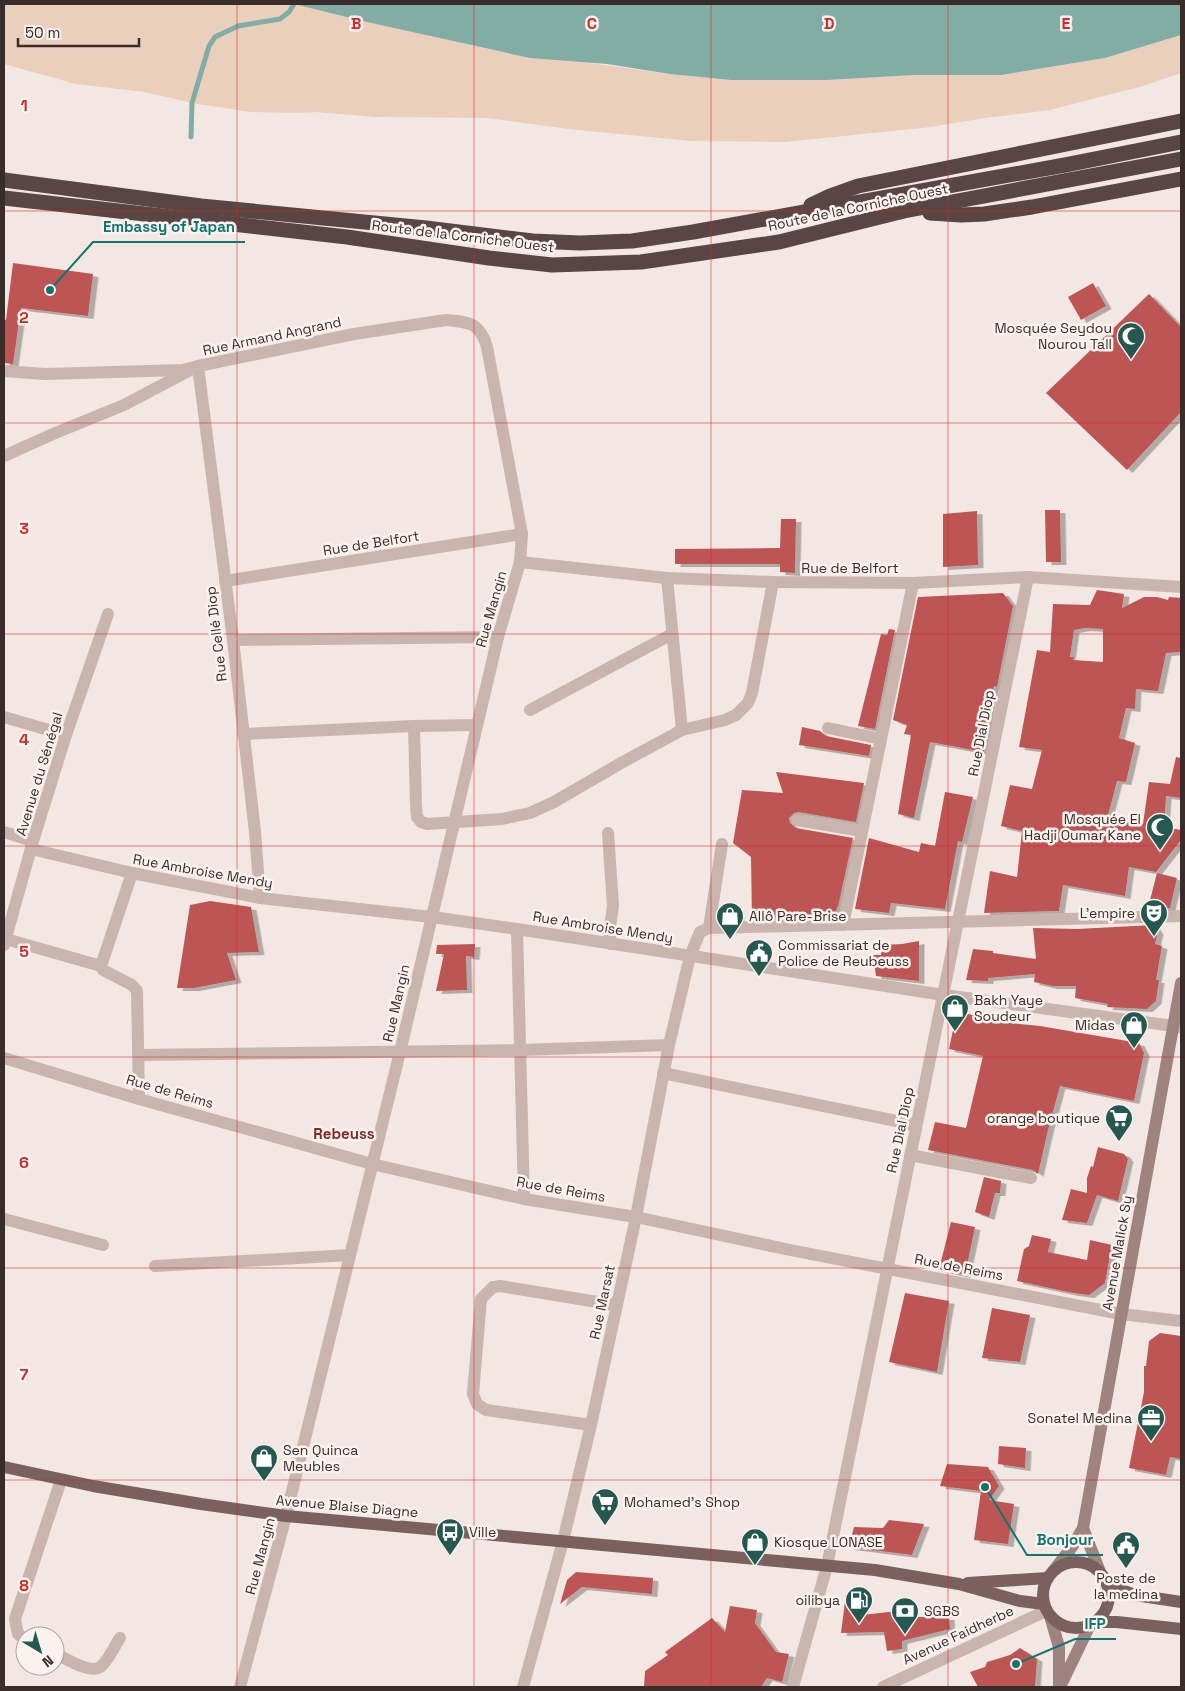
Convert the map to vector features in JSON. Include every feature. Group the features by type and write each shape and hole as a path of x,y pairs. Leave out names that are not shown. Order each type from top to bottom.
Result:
{"highway":[{"path":"794,214 830,196 858,186 1181,121"},
{"name":"Route de la Corniche Ouest","path":"4,180 201,206 426,228 533,241 580,243 632,241 794,214 1181,142"},
{"name":"Route de la Corniche Ouest","path":"4,198 347,237 488,258 552,264 641,262 780,242 904,212 1181,159"},
{"path":"904,212 962,215 984,214 1032,207 1181,179"}],"main road":[{"name":"Avenue Malick Sy","path":"1051,1574 1072,1547 1083,1528 1121,1314 1177,1026 1181,983"},
{"name":"Avenue Blaise Diagne","path":"4,1466 61,1480 201,1504 286,1516 875,1570 959,1584 1047,1610"},
{"path":"1060,1687 1092,1624 1102,1615 1107,1606 1109,1595 1107,1584 1100,1572 1083,1528"},
{"path":"1060,1687 1059,1647 1043,1595 1044,1586 1051,1574 1063,1565 1073,1562 1092,1566 1100,1572"},
{"name":"Avenue Blaise Diagne","path":"959,1584 1051,1574"},
{"path":"1107,1584 1135,1595 1181,1602"},
{"path":"1047,1610 1058,1624 1068,1628 1117,1622 1181,1629"}],"street":[{"name":"Rue Armand Angrand","path":"4,456 130,402 198,366 354,334 446,320 474,325"},
{"name":"Rue Mangin","path":"240,1687 286,1516 400,1052 498,637 520,562 522,534 487,348 483,334 474,325"},
{"path":"4,371 45,374 183,370 198,366"},
{"name":"Rue Cellé Diop","path":"198,366 243,734 260,898"},
{"name":"Rue de Belfort","path":"225,581 522,534"},
{"name":"Rue de Belfort","path":"520,562 667,578 773,582 913,583 1028,577 1181,586"},
{"name":"Rue Dial Diop","path":"793,1687 827,1566 886,1268 944,995 1028,577"},
{"path":"667,578 682,730"},
{"path":"414,726 417,817 420,822 427,824 455,823 502,819 530,814 682,730 725,720 736,715 748,703 752,693 773,582"},
{"path":"843,925 913,583"},
{"name":"Avenue du Sénégal","path":"5,942 32,845 66,735 108,614"},
{"path":"530,710 672,634"},
{"path":"232,640 498,637"},
{"path":"4,717 66,735"},
{"path":"243,734 477,725"},
{"path":"828,728 881,739"},
{"path":"796,820 862,831"},
{"name":"Rue Ambroise Mendy","path":"4,832 32,845 132,873 260,898 432,917 944,995 1177,1026"},
{"path":"608,833 613,906 610,944"},
{"path":"722,844 709,928 1181,916"},
{"path":"101,966 132,873"},
{"name":"Rue Marsat","path":"523,1687 563,1540 591,1425 636,1218 663,1073 690,956 700,932 709,928"},
{"path":"517,929 522,1050 524,1199"},
{"path":"5,942 101,966 103,970 132,985 137,991 140,1055 139,1099"},
{"path":"140,1055 522,1050 669,1045"},
{"name":"Rue de Reims","path":"4,1058 139,1099 372,1164 524,1199 636,1218 1121,1314 1181,1321"},
{"path":"663,1073 916,1125"},
{"path":"910,1155 1031,1178"},
{"path":"4,1220 103,1245"},
{"path":"155,1266 350,1255"},
{"path":"591,1425 486,1410 478,1404 473,1394 481,1299 493,1287 500,1286 616,1306"},
{"path":"16,1626 15,1619 61,1480"},
{"name":"Avenue Faidherbe","path":"883,1687 1047,1610"},
{"path":"65,1658 84,1667 94,1669 100,1667 120,1638"}],"sand":[{"path":"4,4 294,4 488,49 670,74 731,80 828,80 914,75 1001,75 1105,58 1181,35 1181,73 1143,86 1050,110 931,127 785,142 691,141 568,129 488,118 375,117 316,112 251,112 192,103 145,92 76,84 4,64"}],"water":[{"path":"294,4 1181,4 1181,35 1105,58 1001,75 914,75 828,80 731,80 670,74 607,64 530,58"}],"building":[{"path":"13,263 93,274 88,316 21,308 13,364 4,363 4,319 6,320"},
{"name":"Mosquée Seydou Nourou Tall","path":"1093,283 1106,306 1081,320 1068,297"},
{"name":"Mosquée Seydou Nourou Tall","path":"1149,294 1181,327 1181,412 1127,470 1046,393"},
{"path":"1045,510 1060,510 1061,562 1046,562"},
{"path":"977,511 978,565 943,567 943,514"},
{"path":"781,519 796,519 795,573 780,572 780,564 675,564 675,549 780,548"},
{"path":"1097,590 1124,594 1122,608 1144,597 1157,597 1168,600 1169,597 1181,598 1181,652 1166,653 1158,691 1136,689 1135,709 1126,708 1119,738 1135,743 1126,782 1117,781 1107,819 1143,824 1149,782 1170,784 1176,757 1181,758 1181,798 1166,796 1164,827 1181,830 1181,840 1156,872 1129,867 1125,896 1063,885 1059,911 984,913 990,871 1017,877 1022,831 1001,826 1010,785 1032,789 1042,750 1019,747 1037,650 1050,652 1053,604 1090,605","holes":["1085,628 1103,629 1103,662 1073,660 1074,657 1070,657 1074,630"]},
{"path":"1003,593 1013,606 997,687 994,686 990,702 984,752 930,742 914,818 898,814 911,735 904,734 907,725 893,720 918,597"},
{"path":"889,629 895,630 875,729 858,726 881,634 887,635"},
{"path":"802,727 820,731 826,736 871,745 869,756 799,745"},
{"path":"776,772 864,783 856,822 798,812 789,818 790,823 796,828 853,838 835,917 752,919 751,857 733,843 742,790 783,793"},
{"path":"945,792 973,797 962,842 958,841 945,909 891,903 889,913 855,909 869,838 919,852 921,843 935,846"},
{"path":"1157,873 1177,878 1170,908 1148,908"},
{"path":"210,901 251,907 259,952 227,953 236,980 194,988 177,988 190,905"},
{"path":"1154,925 1158,932 1155,944 1162,946 1156,980 1159,980 1156,1001 1147,1009 1107,1007 1108,1004 1075,998 1076,986 1052,986 1034,982 1035,974 988,978 988,981 966,980 973,949 1036,959 1033,928 1077,929"},
{"path":"919,941 919,981 876,976 873,955 881,955 882,945"},
{"path":"475,944 474,957 466,956 467,990 436,991 444,954 436,954 437,945"},
{"path":"961,1012 976,1016 980,1020 1040,1026 1139,1043 1144,1053 1134,1101 1060,1086 1038,1174 1033,1170 928,1150 935,1122 966,1128 983,1056 949,1049 956,1016"},
{"path":"1098,1147 1124,1154 1128,1159 1118,1201 1097,1195 1087,1223 1062,1220 1071,1189 1087,1193 1087,1178 1091,1166 1093,1167"},
{"path":"984,1177 1001,1181 1000,1193 995,1193 989,1217 975,1212"},
{"path":"951,1222 975,1227 965,1275 939,1269"},
{"path":"1032,1235 1051,1239 1048,1252 1087,1260 1090,1240 1112,1245 1105,1283 1089,1295 1017,1281 1024,1249 1029,1246"},
{"path":"905,1293 949,1301 937,1372 889,1362"},
{"path":"992,1308 1030,1315 1020,1362 982,1358"},
{"path":"1160,1333 1181,1336 1181,1459 1170,1457 1166,1475 1129,1468 1144,1392 1144,1366 1146,1366 1149,1341"},
{"path":"999,1446 1026,1448 1025,1468 998,1464"},
{"path":"947,1464 988,1467 999,1486 989,1500 1014,1504 1008,1544 974,1540 981,1491 940,1486"},
{"path":"889,1520 924,1524 912,1555 849,1547 854,1527 883,1528"},
{"path":"576,1572 653,1578 652,1594 582,1587 560,1604 567,1580"},
{"path":"846,1594 863,1597 862,1615 898,1611 900,1617 949,1617 950,1629 902,1641 902,1649 887,1651 884,1632 841,1633"},
{"path":"730,1606 757,1610 755,1623 776,1652 789,1654 782,1682 767,1678 761,1687 644,1687 645,1671 668,1655 665,1652 712,1618 725,1632"},
{"path":"1020,1648 1037,1659 1035,1687 978,1687 970,1672 985,1667 987,1662 1010,1655"}],"waterway":[{"path":"191,137 192,103 209,46 215,37 238,26 280,19 289,12 294,4"}],"place":[{"name":"Embassy of Japan","path":"50,290"},
{"name":"Mosquée Seydou Nourou Tall","path":"1131,360"},
{"name":"Mosquée El Hadji Oumar Kane","path":"1160,851"},
{"name":"L'empire","path":"1154,937"},
{"name":"Allô Pare-Brise","path":"730,940"},
{"name":"Commissariat de Police de Reubeuss","path":"759,977"},
{"name":"Bakh Yaye Soudeur","path":"955,1032"},
{"name":"Midas","path":"1134,1049"},
{"name":"orange boutique","path":"1119,1142"},
{"name":"Sonatel Medina","path":"1151,1442"},
{"name":"Sen Quinca Meubles","path":"264,1482"},
{"name":"Bonjour","path":"985,1487"},
{"name":"Mohamed's Shop","path":"605,1526"},
{"name":"Ville","path":"450,1556"},
{"name":"Kiosque LONASE","path":"755,1566"},
{"name":"Poste de la medina","path":"1126,1569"},
{"name":"oilibya","path":"859,1624"},
{"name":"SGBS","path":"905,1635"},
{"name":"IFP","path":"1016,1664"}],"district":[{"name":"Rebeuss","path":"344,1134"}]}
